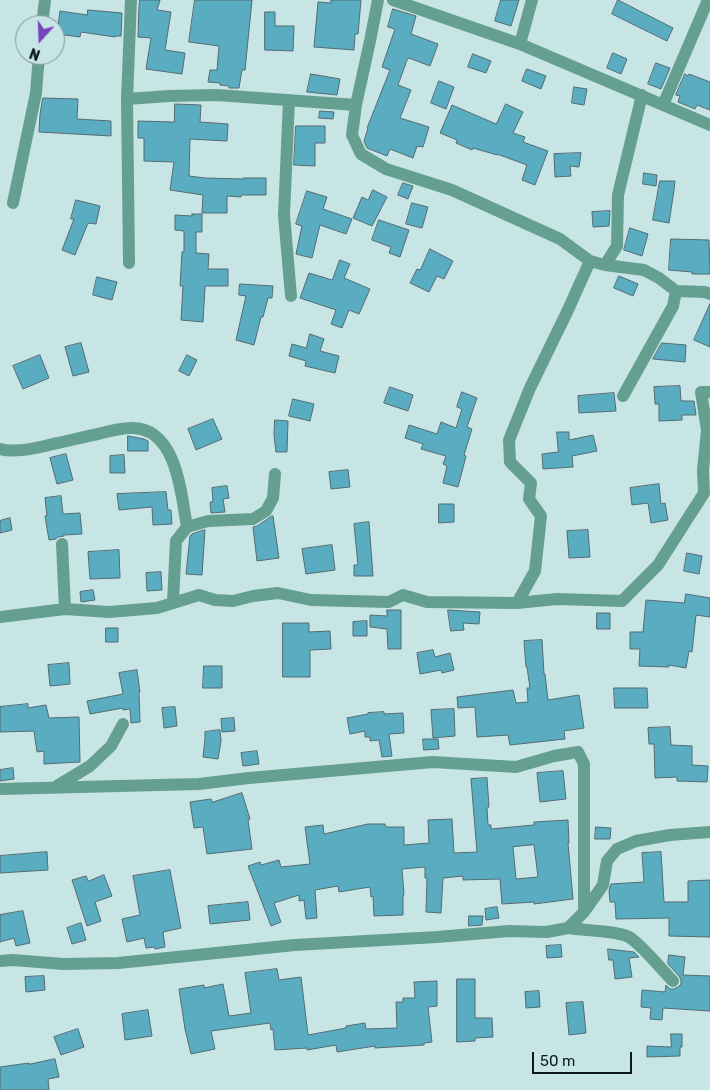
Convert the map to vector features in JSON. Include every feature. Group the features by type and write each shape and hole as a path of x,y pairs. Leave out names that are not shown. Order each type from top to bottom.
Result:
{"street":[{"path":"43,15 45,0"},
{"path":"129,262 127,99 131,0"},
{"path":"378,0 356,105 352,135 361,154 386,169 452,190 560,239 590,261 644,270 659,278 676,291 705,292 710,294"},
{"path":"393,0 520,44 710,125"},
{"path":"520,44 532,0"},
{"path":"663,105 708,0"},
{"path":"13,204 36,93 38,65"},
{"path":"127,99 217,95 356,105"},
{"path":"605,265 617,246 618,195 642,96"},
{"path":"289,100 284,215 291,296"},
{"path":"517,603 535,571 541,516 528,499 531,483 510,462 509,440 530,388 590,261"},
{"path":"624,396 673,306 676,291"},
{"path":"0,617 65,610 109,612 157,608 199,595 215,600 233,601 278,593 311,600 389,602 403,595 427,602 517,603 557,599 622,601 658,565 704,493 703,470 708,430 701,392 710,392"},
{"path":"0,449 6,451 39,447 119,429 134,428 148,431 159,438 172,458 179,482 187,527"},
{"path":"173,602 176,541 187,527 208,521 253,519 266,511 273,498 275,474"},
{"path":"62,544 65,610"},
{"path":"54,788 90,766 111,746 123,724"},
{"path":"0,789 199,784 433,762 516,767 554,756 578,752 584,764 584,912"},
{"path":"568,928 584,912 603,885 606,861 617,850 636,841 670,835 710,832"},
{"path":"0,961 13,960 63,964 118,962 295,945 509,932 547,932 568,928 627,936 673,981"}],"building":[{"path":"140,0 160,0 157,10 171,12 165,50 185,53 182,74 146,69 151,38 138,37"},
{"path":"195,0 252,0 245,70 242,70 239,88 229,88 229,86 220,85 220,83 208,82 210,70 217,70 219,46 189,42"},
{"path":"331,0 361,0 358,34 355,34 354,50 314,47 318,2 331,3"},
{"path":"501,0 519,0 511,26 495,21"},
{"path":"618,0 673,28 667,41 612,14"},
{"path":"393,9 416,16 411,34 438,44 430,66 409,58 407,60 398,85 411,90 400,118 429,127 423,147 417,146 413,158 390,149 387,156 367,148 364,141 367,128 390,70 382,67 395,29 388,27"},
{"path":"88,10 122,13 121,36 115,37 81,32 80,37 65,35 65,15 59,15 60,11 87,15"},
{"path":"265,12 275,12 275,26 294,26 293,51 265,50"},
{"path":"613,53 627,59 621,74 607,68"},
{"path":"473,54 491,61 486,73 468,67"},
{"path":"656,63 670,68 661,89 648,84"},
{"path":"527,69 546,76 541,89 522,81"},
{"path":"311,74 340,79 337,95 307,92"},
{"path":"685,74 710,82 710,110 697,105 695,109 678,102 680,96 676,95"},
{"path":"439,81 454,87 446,109 431,103"},
{"path":"574,87 587,89 584,105 572,103"},
{"path":"43,98 78,99 77,119 111,121 111,136 39,132"},
{"path":"175,104 201,105 200,122 228,124 227,141 190,139 189,176 243,179 266,178 266,195 227,196 227,213 202,213 203,195 170,190 174,162 144,161 144,138 138,138 138,121 174,122"},
{"path":"506,104 523,112 513,133 525,137 523,142 548,151 535,185 522,180 527,165 497,154 473,148 472,150 456,143 457,140 440,133 452,105 496,124"},
{"path":"320,111 334,112 333,119 319,118"},
{"path":"296,126 325,126 325,143 315,143 315,166 294,165"},
{"path":"581,153 579,167 570,166 571,176 555,177 554,154"},
{"path":"644,173 657,175 656,186 643,184"},
{"path":"660,181 675,181 669,223 653,220"},
{"path":"403,183 413,186 408,199 398,195"},
{"path":"373,190 387,197 372,226 353,218 362,197 368,200"},
{"path":"307,191 327,197 323,209 352,219 346,234 320,225 312,258 296,254 302,226 296,224"},
{"path":"76,200 100,206 96,224 88,223 75,255 62,250 74,219 71,219"},
{"path":"412,203 428,207 422,228 406,224"},
{"path":"610,211 609,226 593,227 592,212"},
{"path":"192,214 202,214 202,232 196,232 196,253 209,254 208,269 228,269 228,286 205,287 203,322 181,320 183,286 180,286 182,252 184,252 184,231 175,230 175,215 192,216"},
{"path":"379,220 409,230 400,257 389,253 391,247 372,240"},
{"path":"630,228 648,234 642,256 624,250"},
{"path":"671,239 709,240 710,274 692,274 692,272 669,270"},
{"path":"430,249 453,261 444,279 437,276 429,292 410,283 417,269 420,270"},
{"path":"340,260 350,264 344,278 370,289 359,314 349,310 342,328 331,324 336,310 300,298 309,273 332,280"},
{"path":"619,276 638,284 633,296 614,288"},
{"path":"97,277 117,282 112,300 93,295"},
{"path":"240,284 273,286 272,298 268,298 254,345 236,340 246,296 239,295"},
{"path":"710,304 710,347 694,340"},
{"path":"310,334 324,339 320,351 339,356 335,373 305,366 306,361 289,356 292,344 306,348"},
{"path":"81,343 89,372 73,376 65,347"},
{"path":"662,343 686,345 685,362 653,359"},
{"path":"40,355 49,378 23,389 13,366"},
{"path":"187,355 197,360 189,376 179,371"},
{"path":"680,386 681,401 694,401 696,415 682,415 682,420 659,421 659,404 655,404 654,387"},
{"path":"390,387 413,395 408,411 384,403"},
{"path":"462,392 477,398 467,427 472,429 464,455 466,456 458,487 443,483 447,466 443,464 446,456 421,449 423,444 405,438 409,425 437,434 441,422 456,428 462,409 457,407"},
{"path":"614,393 616,411 579,413 578,396"},
{"path":"293,399 314,404 310,421 289,416"},
{"path":"213,419 222,439 196,450 188,429"},
{"path":"275,420 288,421 287,452 276,452"},
{"path":"557,432 569,432 569,440 593,435 597,451 572,456 573,467 543,469 542,454 558,452"},
{"path":"128,436 148,441 148,451 128,451"},
{"path":"66,454 73,480 57,484 50,458"},
{"path":"124,455 125,473 110,473 110,456"},
{"path":"348,470 350,487 331,489 329,472"},
{"path":"659,484 661,504 665,503 668,520 651,523 648,503 632,505 630,488"},
{"path":"227,486 229,498 223,499 225,512 211,513 210,502 213,502 212,488"},
{"path":"166,492 168,510 171,510 172,524 153,525 152,507 119,510 117,494"},
{"path":"61,496 63,514 80,513 82,534 64,535 49,540 45,516 47,516 45,498"},
{"path":"439,504 454,504 454,522 439,523"},
{"path":"272,516 279,558 257,561 253,527"},
{"path":"10,518 12,530 0,533 0,521"},
{"path":"369,522 373,576 354,576 354,565 358,565 354,524"},
{"path":"205,530 202,575 186,574 190,536"},
{"path":"588,530 590,557 569,558 567,531"},
{"path":"332,545 335,570 306,574 302,549"},
{"path":"119,550 120,578 90,579 88,552"},
{"path":"687,553 702,556 699,574 684,571"},
{"path":"161,572 162,590 147,591 146,573"},
{"path":"93,590 95,600 81,602 80,592"},
{"path":"686,594 710,598 710,617 696,615 692,652 689,651 686,668 669,665 669,667 639,666 640,649 630,649 630,632 643,632 646,600 684,603"},
{"path":"387,610 401,610 401,649 388,649 387,629 370,627 370,615 387,616"},
{"path":"448,610 480,612 479,624 463,623 464,630 451,631"},
{"path":"597,613 610,613 610,629 597,629"},
{"path":"367,621 367,636 353,636 353,622"},
{"path":"283,623 309,623 309,632 330,631 331,649 310,650 310,677 283,677"},
{"path":"106,628 118,628 118,642 106,642"},
{"path":"542,640 548,700 579,695 584,728 564,731 565,739 510,745 508,735 477,737 475,707 458,708 457,697 513,690 516,703 528,702 527,688 530,688 524,641"},
{"path":"433,650 435,657 450,653 454,670 442,673 441,670 420,674 417,653"},
{"path":"69,663 70,684 50,686 48,665"},
{"path":"204,666 222,666 222,688 203,688"},
{"path":"137,670 140,692 140,722 131,723 130,709 123,710 123,708 90,714 87,701 123,694 119,673"},
{"path":"614,688 647,688 648,708 615,708"},
{"path":"28,704 28,708 46,705 49,718 79,717 80,762 44,764 44,751 37,752 34,731 0,732 0,707"},
{"path":"175,707 177,726 164,728 162,708"},
{"path":"454,709 455,736 433,738 431,710"},
{"path":"384,712 384,714 403,713 404,733 389,734 392,756 382,757 379,740 370,741 370,737 365,737 365,731 350,734 347,718 368,713"},
{"path":"234,718 235,731 222,732 221,719"},
{"path":"670,727 671,745 692,746 692,765 708,766 707,782 677,781 677,777 655,778 654,744 649,744 648,728"},
{"path":"220,730 221,741 218,759 203,757 205,732"},
{"path":"423,739 438,739 439,749 424,750"},
{"path":"257,751 259,764 243,766 241,753"},
{"path":"13,768 14,779 0,781 0,770"},
{"path":"563,771 566,799 540,802 537,773"},
{"path":"487,778 488,825 491,825 491,829 534,825 534,822 568,820 573,899 534,904 534,902 502,904 500,879 463,880 463,876 443,878 441,913 426,912 427,878 425,878 425,867 402,869 403,915 374,916 373,896 371,897 370,887 339,892 338,886 315,890 317,918 306,919 304,900 299,901 299,895 274,903 281,922 271,926 248,866 260,862 261,865 279,860 281,867 310,864 305,827 323,825 324,834 368,824 404,827 404,845 429,843 428,820 452,819 454,853 477,852 471,779","holes":["534,845 538,877 516,879 513,847"]},
{"path":"242,793 250,819 248,820 252,849 207,854 203,827 194,828 190,802 211,799 212,802"},
{"path":"596,827 611,828 610,839 595,839"},
{"path":"47,852 48,870 0,873 0,856"},
{"path":"661,852 664,902 688,902 688,881 710,880 710,937 669,936 669,918 616,919 615,902 610,902 609,890 611,884 644,882 642,853"},
{"path":"170,870 181,928 163,932 165,947 146,948 144,938 127,942 122,919 140,915 133,876"},
{"path":"104,875 112,896 95,902 101,921 87,926 72,880 86,876 88,881"},
{"path":"248,902 250,920 210,924 208,906"},
{"path":"497,907 499,918 486,920 485,909"},
{"path":"23,911 30,943 16,946 14,938 0,942 0,915"},
{"path":"469,916 483,916 482,925 469,926"},
{"path":"81,923 86,940 72,944 67,928"},
{"path":"561,945 562,957 547,958 546,946"},
{"path":"608,949 634,952 639,957 629,958 632,977 615,979 613,960 609,960"},
{"path":"669,955 685,957 683,975 710,976 710,1011 663,1008 662,1020 650,1019 651,1008 641,1007 642,990 665,992 666,985 670,989 674,989 681,984 679,976 668,964"},
{"path":"277,969 279,980 301,977 308,1035 365,1023 366,1029 397,1028 396,1002 403,1002 403,998 415,998 414,982 437,981 437,1006 428,1007 432,1042 424,1043 424,1045 375,1048 375,1046 337,1052 336,1045 307,1050 307,1048 275,1050 273,1029 271,1030 270,1023 211,1031 215,1049 191,1054 179,989 204,985 204,988 223,984 229,1016 251,1013 245,973"},
{"path":"44,976 45,990 26,992 25,977"},
{"path":"457,979 475,979 475,1018 492,1018 493,1037 457,1042"},
{"path":"539,991 540,1007 526,1008 525,992"},
{"path":"583,1002 586,1033 569,1035 566,1003"},
{"path":"148,1010 152,1036 125,1040 122,1014"},
{"path":"78,1029 84,1047 61,1055 54,1037"},
{"path":"671,1034 682,1034 680,1056 647,1057 647,1046 671,1047"},
{"path":"55,1059 59,1077 48,1079 49,1090 0,1090 0,1067"}]}
